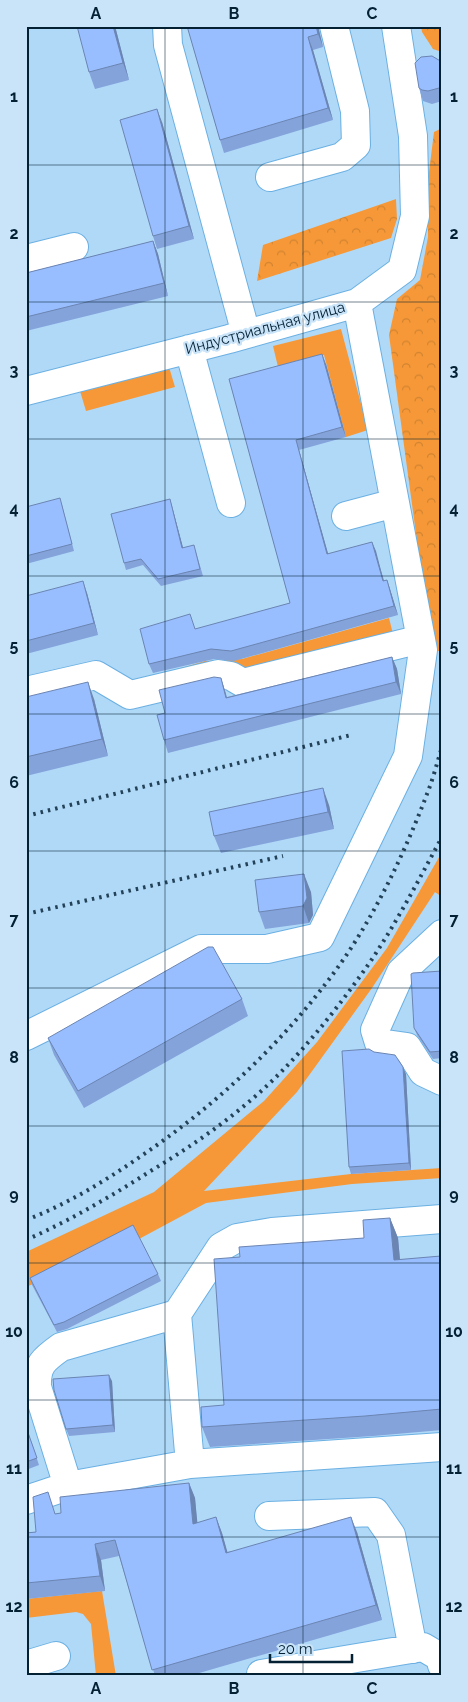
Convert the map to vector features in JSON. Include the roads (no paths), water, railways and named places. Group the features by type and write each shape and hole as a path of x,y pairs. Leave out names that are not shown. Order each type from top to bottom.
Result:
{"street":[{"path":"167,26 168,45 246,334"},
{"path":"270,177 342,157 356,145 355,111 334,26"},
{"name":"Индустриальная улица","path":"26,391 357,303 402,270 415,216 413,136 396,26"},
{"path":"26,259 74,247"},
{"path":"26,1036 201,950 267,948 320,937 408,756 423,650 357,303"},
{"path":"189,349 230,503"},
{"path":"346,516 395,503"},
{"path":"26,691 96,675 130,696 218,674 231,676 243,683 421,639"},
{"path":"442,934 401,972 374,1030 379,1043 407,1047 424,1072 442,1080"},
{"path":"190,1464 177,1314 221,1247 237,1238 272,1232 442,1219"},
{"path":"68,1486 37,1388 37,1376 40,1365 48,1356 62,1347 177,1314"},
{"path":"26,1500 68,1486 190,1464 442,1447"},
{"path":"269,1516 375,1512 391,1535 413,1649"},
{"path":"261,1674 423,1647 440,1657 442,1665"},
{"path":"26,1665 56,1656"}],"railway":[{"path":"26,816 351,735"},
{"path":"26,1220 61,1205 94,1187 157,1145 205,1108 272,1047 330,978 372,913 397,866 418,818 442,747"},
{"path":"26,1240 89,1208 167,1161 219,1126 267,1086 316,1033 368,965 397,918 442,837"},
{"path":"26,914 283,856"}]}
